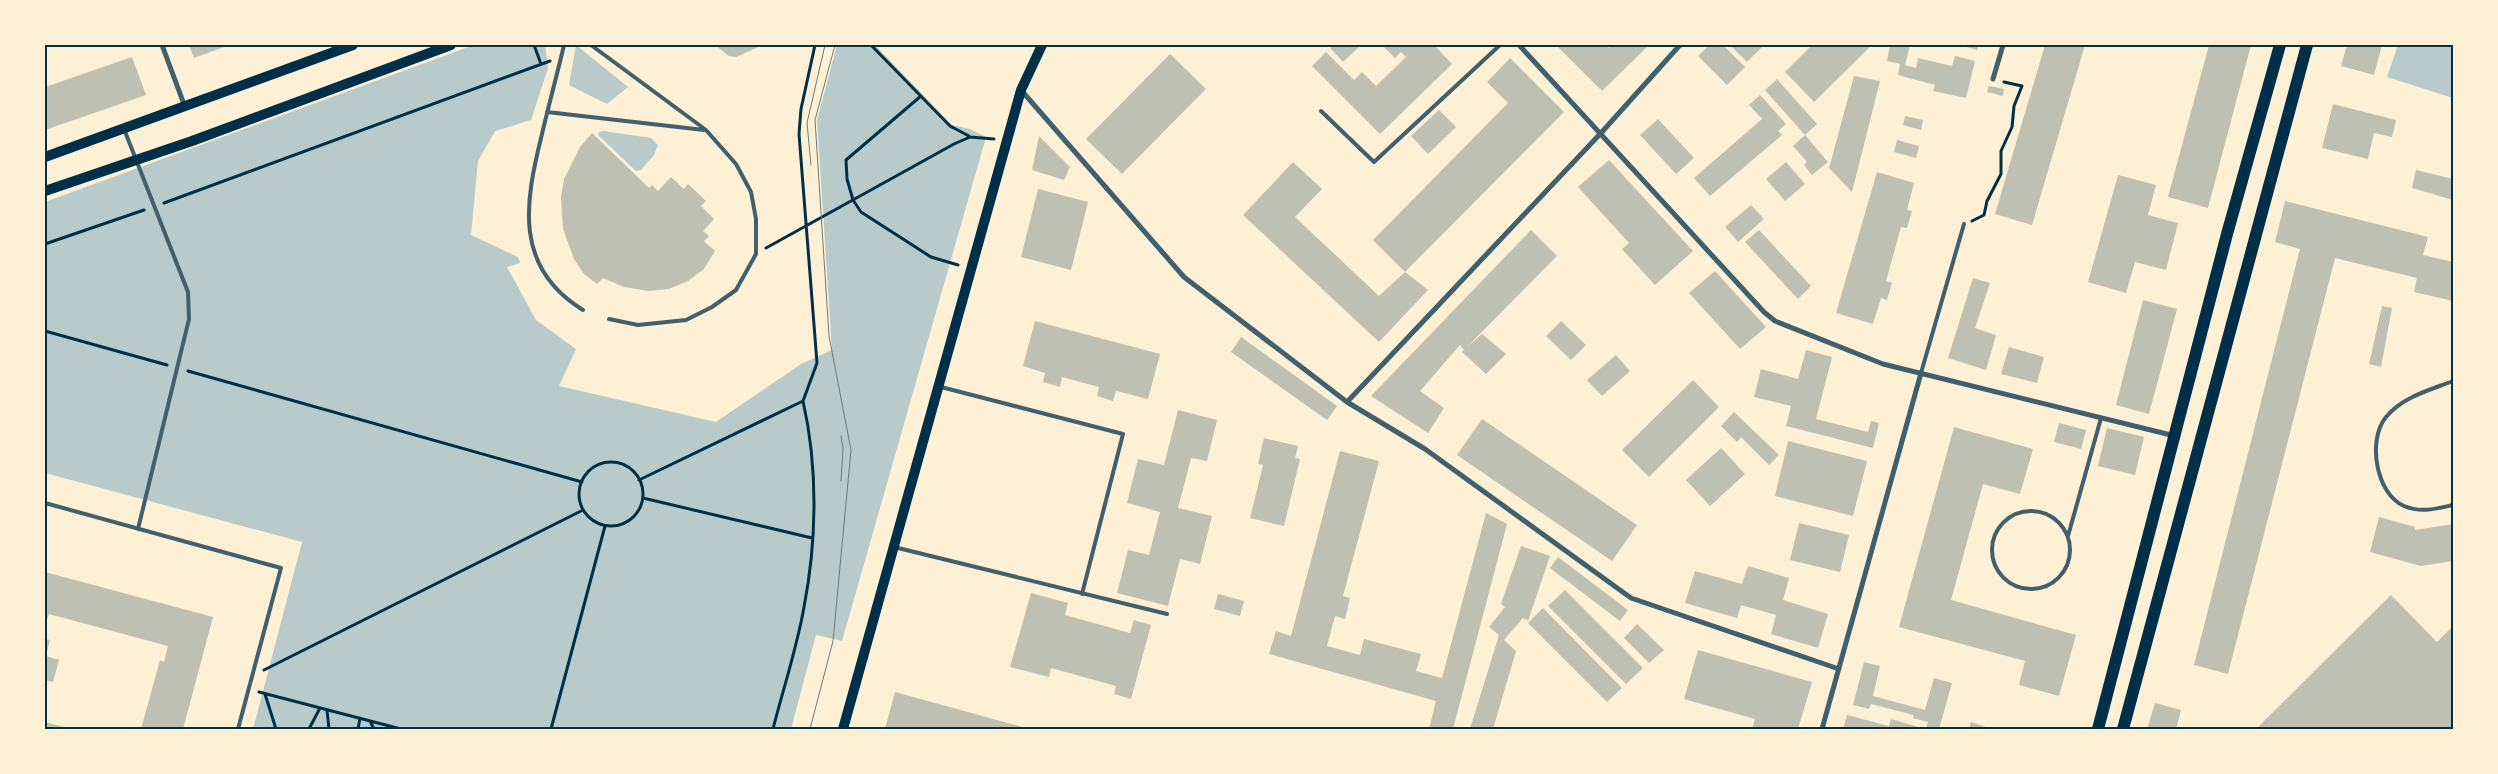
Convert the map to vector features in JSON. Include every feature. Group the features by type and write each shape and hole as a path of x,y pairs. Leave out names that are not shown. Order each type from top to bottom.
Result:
{"main road":[{"path":"45,157 353,45"},
{"path":"45,191 192,141 451,45"},
{"path":"843,729 1021,90 1042,45"},
{"path":"2098,729 2227,234 2280,45"},
{"path":"2123,729 2307,45"}],"street":[{"path":"162,45 184,107"},
{"path":"1519,45 1764,312 1775,321 1883,364 2175,436"},
{"path":"1347,402 1601,133 1680,45"},
{"path":"1993,79 2002,45"},
{"path":"1021,90 1184,277 1347,402 1425,449 1631,598 1839,669"},
{"path":"1822,729 1921,373"}],"lane":[{"path":"564,45 530,183 528,230 538,261 552,284 568,300 583,310"},
{"path":"591,45 706,130 736,164 750,192 756,219 756,254 736,290 712,307 686,320 638,325 609,319"},
{"path":"1321,111 1374,162 1500,45"},
{"path":"547,112 706,130"},
{"path":"124,129 156,206 188,292 189,319 138,529"},
{"path":"1921,373 1964,224"},
{"path":"2453,381 2408,398 2386,417 2376,436 2374,457 2386,489 2402,505 2422,511 2453,505"},
{"path":"938,386 1124,434 1082,594"},
{"path":"2068,536 2062,526 2052,517 2041,512 2017,514 1998,529 1994,541 1993,554 1996,567 2004,578 2015,586 2028,589 2042,588 2054,582 2064,572 2069,560 2068,536 2101,418"},
{"path":"45,503 281,568 238,729"},
{"path":"894,548 1167,614"}],"path":[{"path":"534,45 541,64"},
{"path":"773,729 804,608 812,538 811,448 802,401 817,363 799,134 801,109 815,45"},
{"path":"872,45 950,126 970,136 986,137 1006,143"},
{"path":"45,244 156,206 561,57"},
{"path":"1964,224 1984,216 1987,201 2001,174 2001,151 2012,127 2014,106 2022,86 1993,79"},
{"path":"921,96 846,160 847,179 853,200 861,212 931,257 971,269"},
{"path":"756,254 970,136"},
{"path":"45,331 582,482"},
{"path":"639,480 802,401"},
{"path":"610,463 627,467 639,480 643,498 638,512 627,522 605,526 592,520 583,510 579,496 582,482 593,468 610,463"},
{"path":"643,498 812,538"},
{"path":"252,676 583,510"},
{"path":"551,729 605,526"},
{"path":"248,690 401,729"},
{"path":"264,694 276,729"},
{"path":"309,729 320,708"},
{"path":"327,710 329,729"},
{"path":"358,729 360,718"},
{"path":"370,721 374,729"}],"shaded area":[{"path":"474,45 545,45 548,68 531,120 495,131 478,161 471,235 518,257 520,263 507,267 536,320 576,349 559,386 716,422 801,364 832,350 817,120 837,45 875,45 952,125 970,129 986,137 842,641 816,635 791,729 253,729 302,542 45,473 45,202"},
{"path":"576,45 628,87 607,104 569,85"},
{"path":"2398,45 2453,45 2453,98 2387,77"},
{"path":"604,131 651,138 658,145 654,155 641,170 636,171 598,135 599,132"}],"building":[{"path":"189,45 230,45 194,58"},
{"path":"715,45 763,45 736,57 729,56"},
{"path":"1333,45 1361,45 1343,62 1330,48"},
{"path":"1382,45 1434,45 1452,64 1380,134 1312,66 1326,52 1354,80 1362,72 1376,86 1406,57 1401,52 1395,58"},
{"path":"1556,45 1607,45 1609,48 1612,45 1649,45 1602,91"},
{"path":"1709,45 1723,45 1745,67 1727,85 1698,56"},
{"path":"1730,45 1764,45 1747,62"},
{"path":"1812,45 1872,45 1814,102 1785,72"},
{"path":"1890,45 1910,45 1905,65 1916,68 1918,58 1952,66 1955,56 1975,61 1966,98 1933,91 1935,85 1898,75 1900,64 1887,61"},
{"path":"1959,45 1978,45 1977,50"},
{"path":"2045,45 2085,45 2032,225 1995,214"},
{"path":"2209,45 2251,45 2208,208 2168,197"},
{"path":"2347,45 2382,45 2374,75 2341,66"},
{"path":"1170,54 1206,89 1122,174 1086,139"},
{"path":"132,57 146,95 45,130 45,87"},
{"path":"1510,58 1564,112 1405,272 1373,240 1508,103 1487,82"},
{"path":"1854,76 1880,81 1852,192 1829,168"},
{"path":"1777,79 1817,124 1805,135 1765,90"},
{"path":"1989,86 2004,89 2003,96 1987,92"},
{"path":"1760,95 1786,124 1778,131 1782,135 1710,196 1694,178 1762,119 1749,105"},
{"path":"2333,104 2396,120 2392,137 2374,133 2368,159 2322,148"},
{"path":"1439,110 1456,127 1428,154 1411,136"},
{"path":"1905,116 1923,120 1921,130 1903,125"},
{"path":"1658,119 1694,158 1676,174 1640,135"},
{"path":"592,133 649,188 652,185 658,191 671,177 684,189 688,184 706,201 701,206 714,219 703,231 709,236 704,241 715,251 704,269 688,281 669,289 649,291 624,287 603,278 597,284 584,274 574,259 563,229 561,197 564,179 580,147"},
{"path":"1805,135 1828,162 1812,175 1804,165 1807,162 1793,146"},
{"path":"1039,136 1070,167 1064,180 1032,170"},
{"path":"1897,140 1919,146 1916,158 1894,152"},
{"path":"1609,160 1693,251 1655,285 1622,249 1629,243 1578,187"},
{"path":"1293,162 1322,189 1295,217 1379,296 1405,272 1428,290 1379,342 1243,215"},
{"path":"1786,162 1805,184 1785,201 1766,179"},
{"path":"2416,170 2453,179 2453,200 2412,188"},
{"path":"1877,172 1914,183 1907,210 1912,211 1907,228 1901,227 1886,281 1892,283 1887,300 1881,298 1873,324 1836,313"},
{"path":"2118,175 2156,185 2148,215 2178,223 2166,270 2135,262 2126,293 2088,282"},
{"path":"1038,189 1088,202 1071,270 1021,257"},
{"path":"2285,201 2428,237 2423,255 2453,262 2453,301 2414,292 2417,278 2335,258 2228,674 2194,665 2300,249 2275,242"},
{"path":"1751,205 1764,219 1738,242 1725,227"},
{"path":"1531,230 1557,256 1467,347 1482,334 1506,354 1486,374 1462,352 1464,350 1460,345 1420,391 1444,408 1428,433 1371,396"},
{"path":"1759,230 1811,286 1798,299 1745,242"},
{"path":"1715,271 1766,327 1740,349 1689,293"},
{"path":"1973,278 1990,283 1975,328 1996,335 1986,370 1948,358"},
{"path":"2143,300 2177,309 2149,414 2116,405"},
{"path":"2382,306 2392,308 2381,367 2369,364"},
{"path":"1035,321 1160,354 1148,399 1116,391 1113,401 1097,396 1099,387 1062,377 1060,387 1043,382 1045,373 1023,366"},
{"path":"1561,321 1586,345 1571,360 1546,336"},
{"path":"1241,337 1337,406 1327,420 1231,352"},
{"path":"2009,347 2044,357 2037,383 2001,374"},
{"path":"1806,350 1832,357 1816,419 1868,432 1871,421 1879,423 1873,448 1786,426 1791,406 1754,397 1761,369 1798,379"},
{"path":"1616,355 1630,371 1602,396 1587,380"},
{"path":"1693,380 1719,407 1649,477 1622,450"},
{"path":"1178,410 1217,420 1207,461 1191,458 1178,508 1212,516 1200,564 1180,559 1168,606 1117,593 1128,550 1149,555 1160,512 1127,503 1138,459 1164,465"},
{"path":"1734,412 1779,455 1769,465 1741,437 1737,442 1721,426"},
{"path":"1482,419 1637,525 1612,561 1457,455"},
{"path":"2059,423 2086,430 2081,449 2054,442"},
{"path":"1954,427 2033,449 2020,494 1983,484 1951,600 2076,635 2059,696 2019,685 2025,661 1899,627"},
{"path":"2107,428 2144,437 2135,475 2098,466"},
{"path":"1264,438 1298,446 1295,458 1300,459 1284,526 1250,518 1263,465 1258,464"},
{"path":"1788,441 1867,461 1853,516 1775,496"},
{"path":"1721,448 1745,474 1710,506 1686,480"},
{"path":"1340,451 1379,461 1343,596 1350,598 1345,619 1335,616 1327,646 1360,655 1364,639 1421,654 1416,671 1442,678 1486,513 1507,524 1453,729 1429,729 1436,701 1269,654 1276,631 1291,636"},
{"path":"2379,517 2415,527 2415,530 2453,524 2453,561 2421,566 2370,552"},
{"path":"1799,523 1849,535 1840,572 1790,560"},
{"path":"1521,546 1550,556 1528,621 1523,618 1504,640 1516,651 1493,729 1470,729 1499,635 1489,627 1505,607 1501,604"},
{"path":"1558,557 1628,610 1620,621 1550,568"},
{"path":"1748,566 1789,578 1783,600 1828,614 1818,648 1771,634 1776,615 1741,605 1737,618 1685,603 1695,571 1742,584"},
{"path":"45,572 213,617 183,729 141,729 160,660 164,662 168,646 49,614 45,625"},
{"path":"1565,590 1643,668 1626,684 1548,606"},
{"path":"1031,593 1068,603 1065,615 1130,633 1134,620 1151,625 1131,699 1114,694 1116,686 1051,668 1049,677 1010,667"},
{"path":"1218,594 1244,601 1240,616 1214,609"},
{"path":"2391,595 2437,642 2453,626 2452,729 2256,729"},
{"path":"1543,608 1622,688 1607,702 1528,623"},
{"path":"1637,624 1664,650 1649,663 1624,638"},
{"path":"45,639 50,640 46,656 59,660 53,682 45,680"},
{"path":"1698,650 1812,682 1798,729 1752,729 1755,719 1684,699"},
{"path":"1864,662 1880,666 1873,696 1925,710 1934,678 1952,683 1939,729 1926,729 1928,722 1913,718 1914,715 1871,704 1869,709 1853,705"},
{"path":"895,692 1026,728 1026,729 885,729"},
{"path":"2155,703 2181,710 2176,729 2147,729"},
{"path":"1847,715 1889,726 1891,719 1925,729 1843,729"},
{"path":"45,722 68,728 68,729 45,729"},
{"path":"1971,722 1992,729 1969,729"}],"tram line":[{"path":"811,165 807,123 825,45"},
{"path":"810,729 833,641 851,450 829,336 815,120 835,45"},
{"path":"841,436 843,449 841,481"}]}
